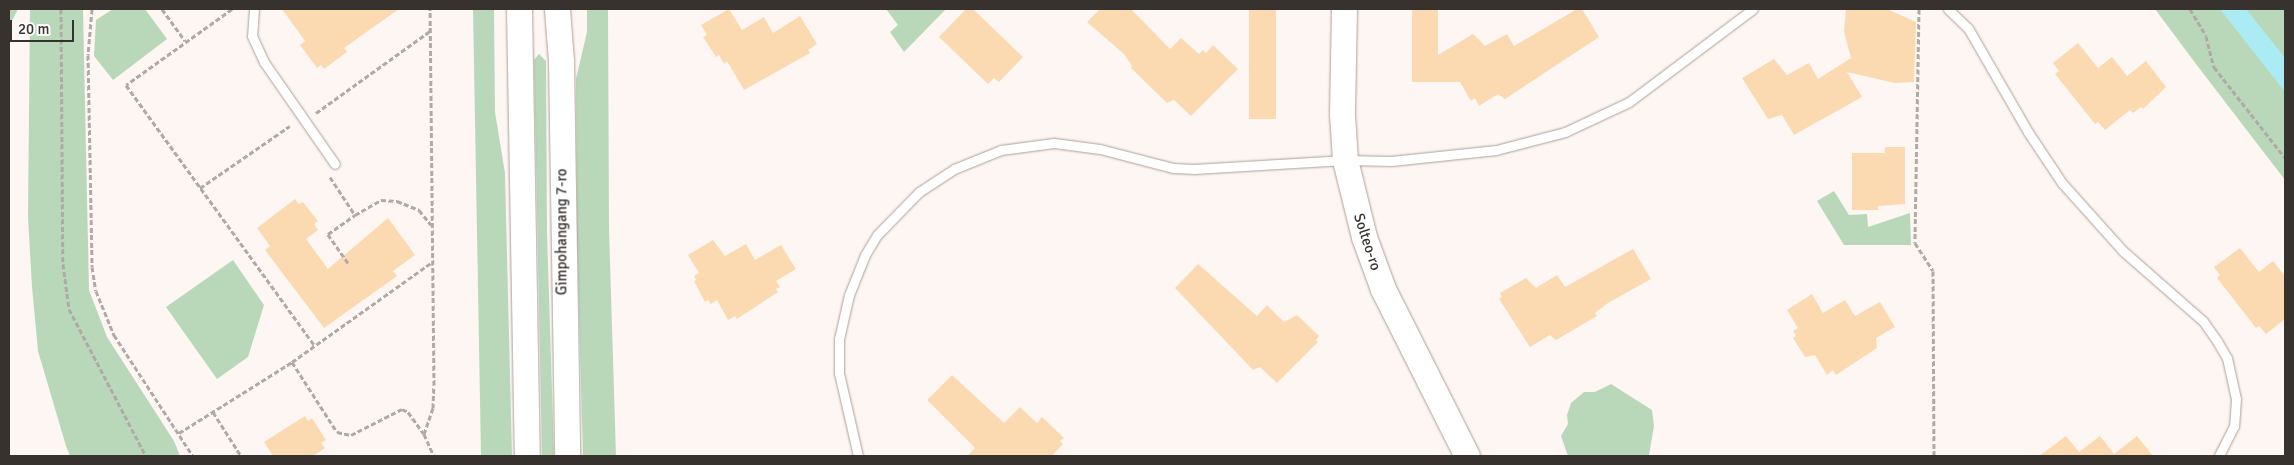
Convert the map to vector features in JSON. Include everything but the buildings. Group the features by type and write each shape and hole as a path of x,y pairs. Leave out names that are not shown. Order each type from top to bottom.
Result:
{"main road":[{"path":"510,9 519,126"},
{"path":"519,9 519,126 527,456"},
{"name":"Gimpohangang 7-ro","path":"557,9 561,60 567,456"},
{"path":"561,60 567,9"},
{"name":"Solteo-ro","path":"1344,9 1342,114 1345,160 1364,236 1382,289 1467,456"}],"lane":[{"path":"254,9 252,36 264,62 335,164"},
{"path":"858,456 839,373 839,339 849,295 865,255 877,236 899,209 933,182 954,169 1001,150 1054,143 1100,148 1173,168 1194,169 1345,160 1391,161 1496,150 1565,132 1648,90 1753,9"},
{"path":"1948,9 1968,28 2028,132 2062,183 2123,251 2203,322 2217,341 2227,358 2236,399 2234,426 2219,456"}],"path":[{"path":"61,9 63,264 69,309 76,328 128,415 146,456"},
{"path":"92,9 88,65 92,267 96,291 114,335 193,456"},
{"path":"162,9 185,41"},
{"path":"232,9 126,85 315,346"},
{"path":"424,434 434,398 430,9"},
{"path":"1919,9 1916,243 1933,271 1934,456"},
{"path":"2190,9 2206,36 2214,67 2285,158"},
{"path":"310,106 315,114 430,31"},
{"path":"200,188 293,124 299,132"},
{"path":"327,173 355,215"},
{"path":"348,263 328,234 381,200 397,201 419,210 431,225"},
{"path":"179,433 292,362 432,262"},
{"path":"292,362 337,432 343,436 351,435 402,409 408,412 424,434 434,456"},
{"path":"212,412 241,456"}],"green space":[{"path":"9,9 18,9 9,27"},
{"path":"30,9 83,9 89,290 107,337 174,441 180,456 70,456 66,446 38,351 32,287 28,217"},
{"path":"113,9 145,9 167,39 113,80 94,56 96,20"},
{"path":"473,9 494,9 495,112 505,173 512,456 481,456"},
{"path":"587,9 608,9 609,229 616,456 583,456 577,242 576,79 587,32"},
{"path":"886,9 946,9 904,52 890,32 898,25"},
{"path":"2155,9 2285,9 2285,180 2196,64"},
{"path":"539,54 546,61 547,232 554,456 542,456 534,60"},
{"path":"1834,191 1849,215 1867,214 1868,227 1910,213 1911,245 1844,245 1817,201"},
{"path":"233,260 264,305 248,357 217,379 166,307"},
{"path":"1611,384 1652,410 1654,426 1649,455 1568,456 1561,436 1568,424 1567,415 1571,403 1584,392 1595,392"}],"water":[{"path":"2220,9 2246,9 2285,58 2285,92"}]}
